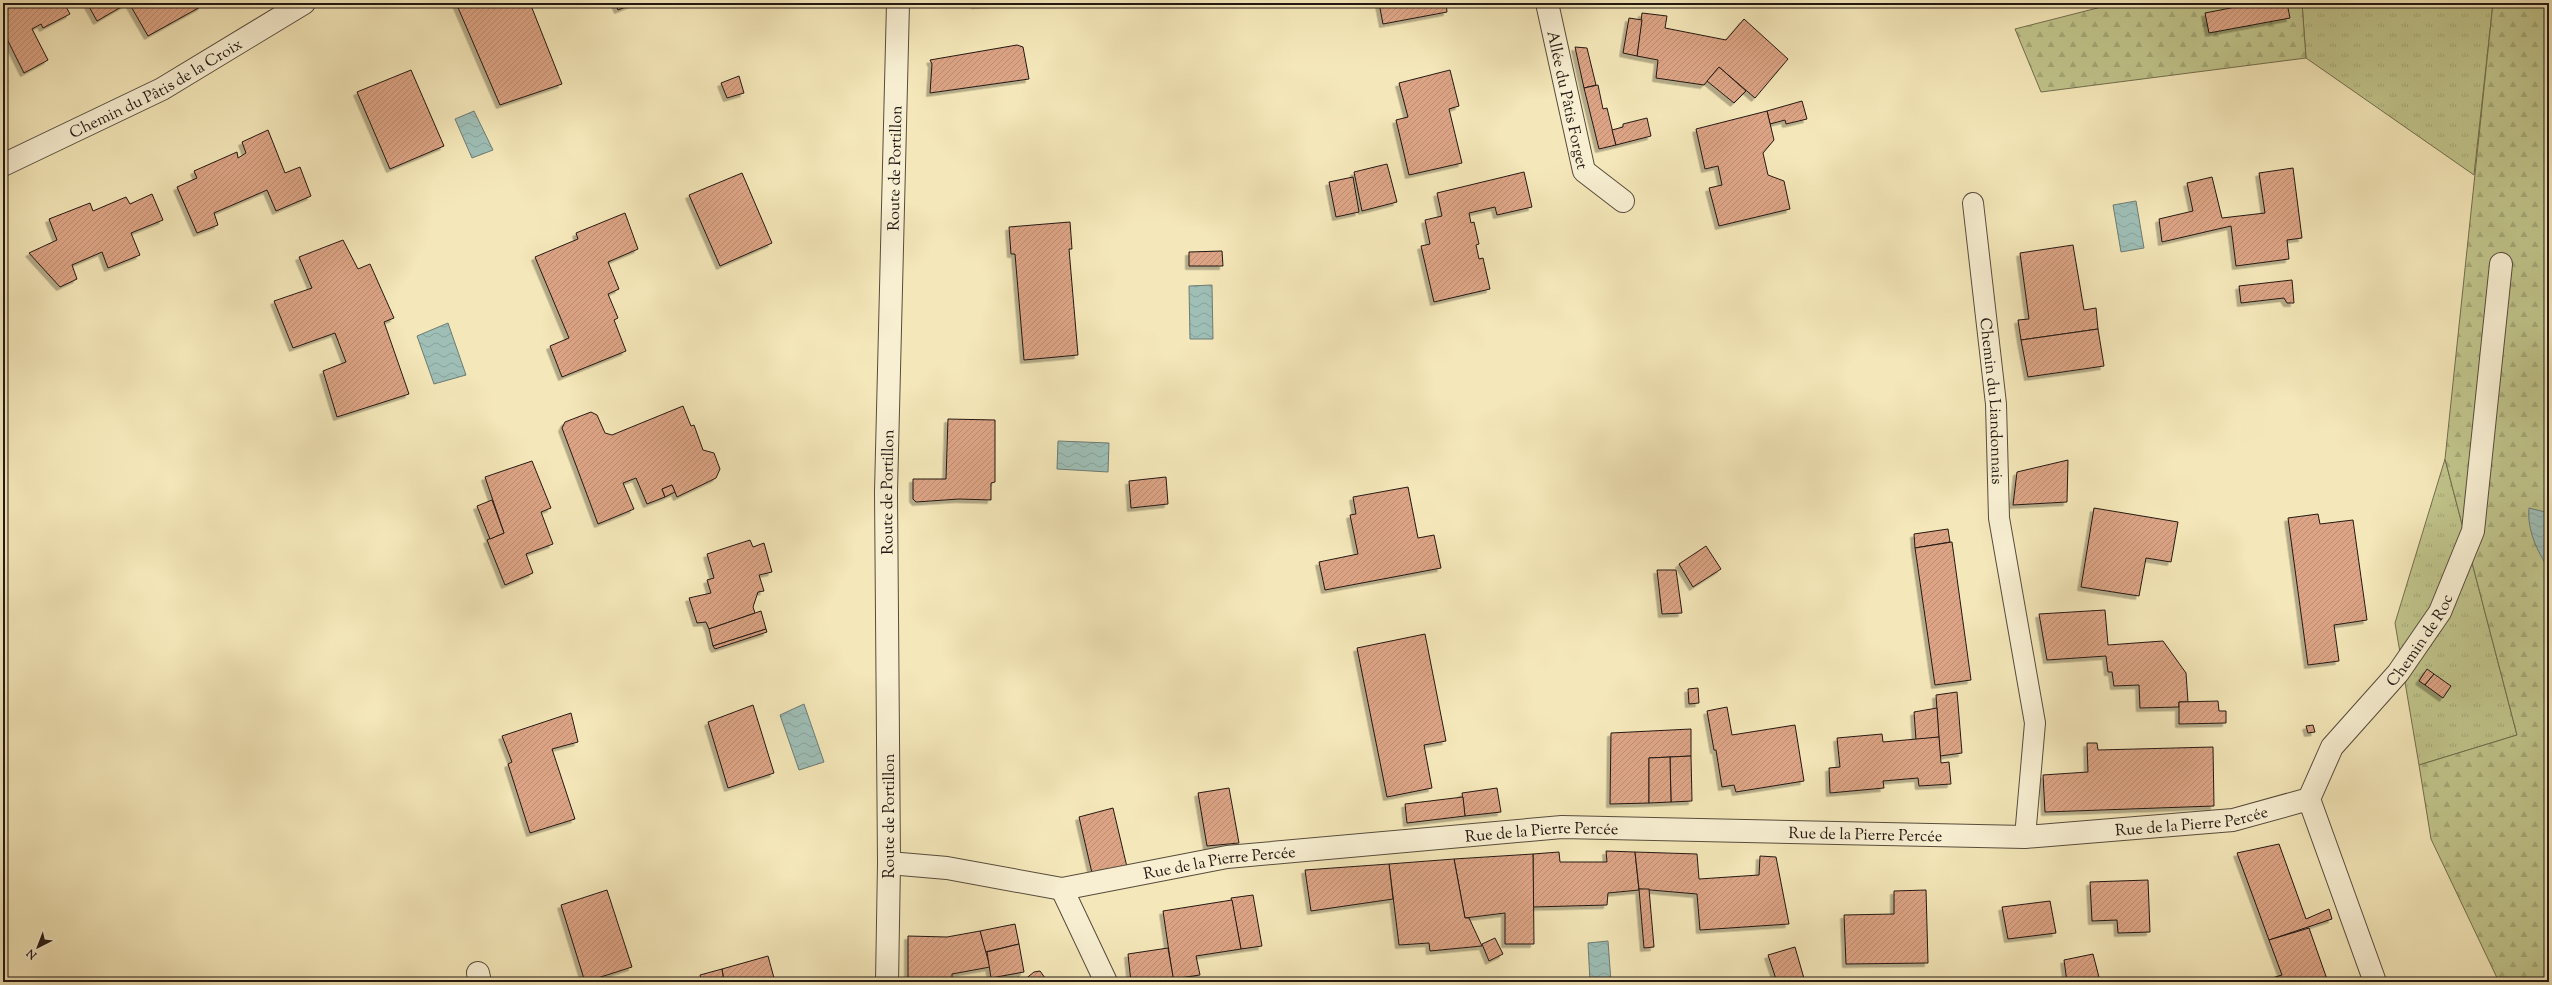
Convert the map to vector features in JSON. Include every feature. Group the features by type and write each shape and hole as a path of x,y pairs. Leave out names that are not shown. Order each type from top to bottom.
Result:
{"street":[{"name":"Chemin du Pâtis de la Croix","path":"3,165 162,89 304,3"},
{"name":"Route de Portillon","path":"887,982 889,863 886,492 898,3"},
{"name":"Allée du Pâtis Forget","path":"1546,3 1584,171 1623,201"},
{"name":"Chemin de Roc","path":"2309,799 2332,747 2398,673 2440,612 2473,531 2500,264"},
{"path":"2309,799 2375,982"},
{"name":"Rue de la Pierre Percée","path":"1062,889 1227,857 1562,826 2025,837 2233,820 2309,799"},
{"path":"889,863 947,868 1062,889 1106,982"}],"lane":[{"name":"Chemin du Liandonnais","path":"1973,203 1996,404 1999,518 2015,597 2036,723 2025,837"}],"green space":[{"path":"2117,3 2302,3 2306,58 2041,92 2015,29"},
{"path":"2302,3 2493,3 2474,175 2306,58"},
{"path":"2493,3 2549,3 2549,982 2499,982 2431,839 2419,765 2517,735 2445,459"},
{"path":"2445,459 2517,735 2419,765 2395,623"}],"water":[{"path":"474,111 493,150 472,158 455,119"},
{"path":"2136,201 2144,248 2121,252 2113,205"},
{"path":"1212,285 1213,339 1190,339 1189,286"},
{"path":"448,323 466,375 434,384 417,336"},
{"path":"1058,441 1109,443 1108,472 1057,469"},
{"path":"2529,508 2549,513 2549,569 2531,532"},
{"path":"804,704 824,762 799,770 780,715"},
{"path":"1608,941 1611,982 1590,982 1588,943"}],"building":[{"path":"3,3 64,3 70,14 43,28 41,24 32,29 48,60 24,73 3,31"},
{"path":"87,3 128,3 97,21"},
{"path":"129,3 201,3 202,6 148,36"},
{"path":"456,3 491,3 493,8 501,3 530,3 562,84 500,105"},
{"path":"615,3 635,3 618,10"},
{"path":"975,3 1004,3 975,5"},
{"path":"1379,3 1446,3 1447,12 1383,24"},
{"path":"2256,3 2287,3 2290,18 2209,33 2205,13"},
{"path":"1642,13 1667,16 1665,28 1726,40 1744,19 1788,59 1755,98 1719,67 1704,85 1656,78 1658,60 1637,56"},
{"path":"1629,18 1642,20 1637,56 1623,53"},
{"path":"1017,45 1023,47 1029,79 930,93 932,64 930,60"},
{"path":"1575,47 1587,48 1596,85 1584,88"},
{"path":"1719,67 1746,91 1734,103 1707,81"},
{"path":"411,70 444,146 390,169 357,92"},
{"path":"1450,70 1459,106 1449,109 1462,163 1409,175 1396,120 1408,117 1399,83"},
{"path":"3,72 8,82 3,84"},
{"path":"739,76 744,93 727,98 721,83"},
{"path":"1598,85 1603,109 1607,108 1616,145 1599,149 1584,88"},
{"path":"1802,101 1807,119 1786,124 1785,120 1770,124 1767,111"},
{"path":"1767,111 1774,140 1763,153 1768,175 1784,181 1790,209 1719,226 1709,188 1722,185 1718,166 1705,169 1696,129"},
{"path":"1647,118 1651,136 1616,145 1612,130 1623,127 1623,124"},
{"path":"268,130 285,173 300,167 311,196 276,211 267,190 214,213 218,225 197,233 177,187 197,178 194,171 237,152 238,158 246,153 242,142"},
{"path":"1387,164 1397,202 1362,211 1354,172"},
{"path":"2293,168 2302,238 2287,240 2289,259 2236,266 2231,226 2162,242 2159,219 2193,211 2187,183 2212,177 2222,218 2265,213 2259,173"},
{"path":"1524,172 1532,207 1497,215 1495,207 1469,213 1471,223 1474,222 1479,244 1476,245 1479,259 1483,258 1490,289 1434,302 1421,246 1430,244 1425,220 1442,216 1437,193"},
{"path":"742,173 772,243 720,266 689,195"},
{"path":"1353,177 1359,212 1336,217 1329,182"},
{"path":"152,194 163,220 131,233 140,255 108,268 102,252 72,265 77,279 60,287 29,253 57,240 49,219 90,203 93,211 126,197 130,204"},
{"path":"625,213 638,249 608,262 619,289 608,294 618,318 614,320 626,351 562,377 550,346 569,338 535,257 578,239 576,233"},
{"path":"1070,222 1072,249 1069,249 1078,355 1024,360 1015,254 1011,254 1009,227"},
{"path":"343,240 358,269 370,264 394,318 384,322 409,394 337,417 323,371 346,362 335,333 293,348 274,301 312,288 299,257"},
{"path":"2073,245 2084,310 2096,308 2098,329 2021,340 2018,320 2029,319 2020,253"},
{"path":"1222,251 1223,266 1189,266 1189,252"},
{"path":"2292,280 2294,303 2287,303 2284,298 2241,303 2239,286"},
{"path":"2098,329 2104,366 2028,377 2021,340"},
{"path":"683,406 691,426 694,425 703,450 714,453 720,469 716,478 677,497 672,485 662,489 665,497 647,504 636,478 623,483 634,509 598,524 562,428 565,422 591,412 597,415 605,433 612,435"},
{"path":"948,419 995,420 995,482 991,483 991,500 959,499 916,502 913,499 913,479 946,479"},
{"path":"2068,460 2067,502 2013,505 2017,472"},
{"path":"532,461 551,508 541,512 553,544 526,554 533,573 505,585 487,540 504,533 485,477"},
{"path":"1166,477 1168,504 1131,508 1129,481"},
{"path":"672,485 675,492 665,497 662,489"},
{"path":"1408,487 1418,538 1434,535 1441,568 1325,590 1319,562 1358,554 1350,515 1356,514 1353,497"},
{"path":"492,500 504,533 490,539 477,506"},
{"path":"2094,508 2178,522 2171,562 2146,558 2139,596 2081,587"},
{"path":"2318,514 2320,524 2353,520 2367,620 2334,625 2339,661 2308,665 2288,518"},
{"path":"1948,529 1950,542 1915,548 1914,534"},
{"path":"750,540 753,547 764,543 772,572 759,575 764,591 758,592 753,607 755,613 709,629 706,622 697,623 689,598 711,593 707,580 714,578 707,554"},
{"path":"1952,542 1971,680 1935,685 1915,548"},
{"path":"1706,546 1721,569 1693,587 1679,564"},
{"path":"1657,570 1676,570 1682,613 1662,614"},
{"path":"2105,610 2108,645 2163,641 2186,673 2188,702 2179,702 2179,707 2140,708 2139,685 2114,686 2112,672 2108,672 2106,656 2047,660 2039,614"},
{"path":"761,611 766,629 713,646 709,629"},
{"path":"766,629 767,632 715,649 713,646"},
{"path":"1425,634 1446,741 1424,745 1432,788 1387,797 1357,648"},
{"path":"2427,669 2434,674 2425,685 2419,681"},
{"path":"2434,674 2451,686 2443,698 2425,685"},
{"path":"1698,688 1699,703 1689,704 1688,689"},
{"path":"1957,692 1962,753 1940,756 1936,695"},
{"path":"2218,701 2219,711 2226,711 2226,723 2179,724 2179,702"},
{"path":"753,705 774,773 728,788 708,722"},
{"path":"1727,707 1732,735 1795,725 1804,781 1736,792 1734,785 1722,787 1716,750 1714,750 1707,711"},
{"path":"1937,708 1939,737 1916,740 1914,712"},
{"path":"571,713 578,742 552,749 575,819 530,833 508,764 512,762 502,736"},
{"path":"2313,725 2315,732 2308,733 2306,726"},
{"path":"1691,729 1691,756 1649,758 1649,803 1610,804 1611,733"},
{"path":"1882,734 1883,742 1939,737 1941,763 1949,762 1951,784 1919,786 1918,778 1883,781 1884,788 1830,793 1829,768 1840,767 1837,738"},
{"path":"2087,743 2097,743 2098,750 2213,747 2214,806 2045,812 2043,775 2088,772"},
{"path":"1691,756 1692,801 1671,802 1670,757"},
{"path":"1670,757 1671,802 1649,803 1649,758"},
{"path":"1229,788 1239,843 1207,846 1198,793"},
{"path":"1497,788 1501,812 1465,816 1462,793"},
{"path":"1463,797 1465,816 1407,823 1405,804"},
{"path":"1113,808 1127,867 1092,873 1079,817"},
{"path":"2279,844 2306,919 2329,909 2332,919 2269,940 2237,853"},
{"path":"1606,851 1635,852 1639,890 1608,893 1607,905 1533,907 1533,854 1559,852 1560,862 1607,862"},
{"path":"1635,852 1697,854 1699,879 1759,875 1760,856 1776,857 1789,924 1700,930 1697,894 1639,889"},
{"path":"1533,854 1534,944 1505,944 1505,913 1465,918 1454,859"},
{"path":"1454,859 1465,918 1469,918 1482,946 1430,951 1429,943 1399,945 1389,864"},
{"path":"1389,864 1393,899 1311,911 1305,870"},
{"path":"2148,880 2150,932 2118,933 2117,920 2092,921 2090,882"},
{"path":"1639,889 1649,889 1654,947 1644,948"},
{"path":"607,890 632,967 585,982 561,905"},
{"path":"1926,890 1928,963 1846,964 1844,915 1894,914 1894,891"},
{"path":"1253,895 1262,946 1241,949 1231,898"},
{"path":"1232,900 1241,949 1196,956 1200,975 1173,979 1163,911"},
{"path":"2050,901 2056,933 2008,939 2002,907"},
{"path":"1015,924 1019,944 985,952 980,931"},
{"path":"2309,928 2328,982 2259,982 2282,975 2269,940"},
{"path":"980,931 990,967 952,974 952,982 908,982 908,936 947,937"},
{"path":"1495,938 1503,954 1489,961 1482,944"},
{"path":"1019,944 1024,972 991,978 987,952"},
{"path":"1795,947 1805,982 1777,982 1768,955"},
{"path":"1168,948 1174,982 1131,982 1128,954"},
{"path":"2093,954 2100,981 2067,982 2064,960"},
{"path":"768,956 774,978 763,982 724,982 722,969"},
{"path":"722,969 724,982 702,982 700,975"},
{"path":"1040,971 1048,982 1004,982 1003,980 1019,977 1023,981 1034,972"}]}
